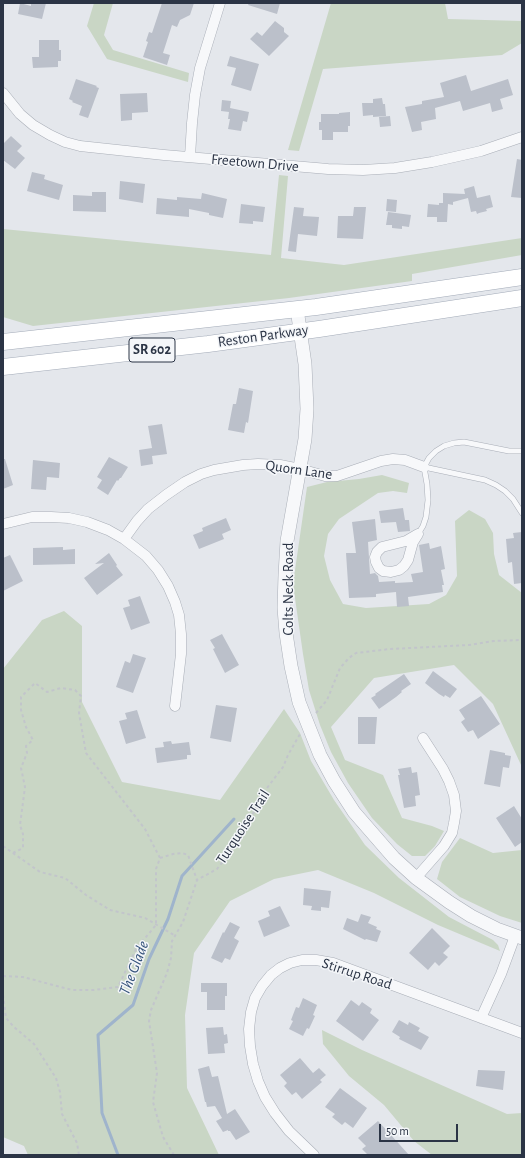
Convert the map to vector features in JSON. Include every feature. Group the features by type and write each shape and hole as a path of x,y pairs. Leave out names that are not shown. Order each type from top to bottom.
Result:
{"main road":[{"name":"Reston Parkway","path":"3,342 297,309 522,277"},
{"name":"Reston Parkway","path":"3,368 208,344 522,298"}],"street":[{"path":"190,157 195,95 200,68 220,3"},
{"name":"Freetown Drive","path":"3,93 20,114 33,125 65,142 80,146 328,169 379,169 425,163 481,151 522,136"},
{"name":"Colts Neck Road","path":"297,309 305,364 307,409 305,439 287,541 284,608 291,666 298,696 307,723 320,755 334,781 354,812 389,852 416,878 449,902 471,916 519,937"},
{"name":"Quorn Lane","path":"124,539 137,521 166,495 201,474 214,470 258,464 300,469 325,476 337,476 381,460 393,459 405,460 424,467"},
{"path":"3,524 32,517 69,518 87,522 124,539 146,556 158,570 168,586 179,615 181,654 175,706"},
{"path":"416,878 444,846 452,833 456,811 454,795 449,781 423,738"},
{"path":"481,1018 519,937"},
{"name":"Stirrup Road","path":"314,1155 289,1131 274,1113 265,1097 252,1064 249,1034 251,1012 258,992 271,975 280,968 290,963 302,960 316,960 333,963 522,1033"}],"lane":[{"path":"418,534 426,517 428,500 424,467 429,458 436,451 444,446 464,442 510,451 522,451"},
{"path":"424,467 485,480 496,485 513,499 522,512"}],"path":[{"path":"321,707 327,700 340,668 356,653 390,649 469,645 494,641 522,640"},
{"path":"3,976 23,978 72,990 94,990 118,987 136,949 156,925 156,869 160,858 145,829 86,753 78,713 80,696 75,690 60,688 47,692 34,683 21,697 21,710 26,727 33,740 26,746 27,753 21,768 25,787 20,825 23,834 23,848 13,853"},
{"name":"Turquoise Trail","path":"197,880 217,869 231,852 267,788 284,767 291,750 307,723"},
{"path":"3,846 40,872 65,878 86,895 110,910 145,918 174,935"},
{"path":"160,858 182,853 188,855 197,880 183,922 174,935 167,974 151,1010 149,1020 157,1073 153,1102 163,1136 174,1155"},
{"path":"3,995 4,1012 6,1018 34,1044 56,1078 60,1092 62,1114 77,1143 79,1155"}],"green space":[{"path":"94,3 113,3 104,35 113,50 189,73 188,82 107,59 87,26"},
{"path":"331,3 445,3 448,19 522,21 522,43 502,55 323,69 299,151 288,150"},
{"path":"279,175 288,176 281,258 344,265 522,238 522,255 412,274 412,281 289,298 33,326 3,317 3,229 271,255"},
{"path":"382,475 409,483 407,493 393,491 378,493 339,519 328,534 324,556 330,580 343,604 366,608 429,604 446,595 457,576 455,521 469,510 485,519 493,533 494,554 499,575 522,593 522,771 521,765 493,704 454,665 374,678 331,727 345,760 383,775 402,818 432,826 444,831 435,846 425,856 412,856 397,844 372,818 348,783 331,752 320,725 309,690 293,584 307,487 327,482"},
{"path":"64,611 82,626 82,702 122,782 220,800 284,709 300,733 311,761 334,800 365,845 399,878 449,917 493,940 498,945 500,951 438,925 374,893 318,870 274,879 230,901 194,953 185,1015 187,1088 219,1155 28,1155 24,1146 3,1137 3,669 42,620"},
{"path":"460,838 493,853 522,850 522,923 500,916 460,897 437,879 442,862"},
{"path":"322,1030 362,1050 507,1114 522,1113 522,1155 432,1155 414,1141 384,1105 349,1076 323,1044"}],"building":[{"path":"20,3 31,6 31,3 46,3 42,19 18,14"},
{"path":"162,3 194,3 190,15 180,20 177,27 172,25 163,53 170,55 167,65 143,57 148,42 146,41 149,32 152,33"},
{"path":"249,3 280,3 277,14 248,5"},
{"path":"275,21 284,28 284,32 289,36 269,56 250,39 257,32 262,36"},
{"path":"39,40 59,40 61,61 58,61 58,67 33,68 32,57 39,57"},
{"path":"230,56 259,64 251,91 231,85 236,68 227,66"},
{"path":"466,75 471,91 508,79 513,95 500,99 503,109 492,112 490,103 463,111 460,101 435,108 436,119 421,122 422,130 412,132 405,107 422,104 422,101 444,97 440,83"},
{"path":"76,79 99,88 88,118 79,115 82,106 72,102 73,101 69,99"},
{"path":"147,93 148,112 132,113 132,120 121,121 120,94"},
{"path":"382,98 383,104 385,104 386,116 363,116 362,103 373,103 373,99"},
{"path":"222,100 231,101 230,108 249,112 247,122 243,121 241,131 228,129 230,119 228,119 229,112 221,111"},
{"path":"350,112 350,126 348,126 348,132 333,132 333,140 322,140 322,130 319,130 321,114 339,114"},
{"path":"390,116 391,126 380,127 379,117"},
{"path":"11,136 22,146 17,151 25,158 15,169 3,160 3,144"},
{"path":"517,159 522,160 522,198 511,197"},
{"path":"32,172 45,175 44,179 63,185 59,200 27,191"},
{"path":"120,181 145,184 143,203 119,199"},
{"path":"474,186 477,198 490,195 493,207 486,209 487,211 477,214 476,211 471,212 468,198 453,202 453,205 448,204 447,222 437,222 437,217 427,217 428,204 439,205 439,203 443,203 443,193 465,194 464,189"},
{"path":"92,192 106,192 106,212 73,211 73,195 92,196"},
{"path":"202,193 227,199 223,218 209,215 209,213 189,209 189,217 156,214 157,198 177,200 177,197 201,199"},
{"path":"387,199 397,200 396,212 386,211"},
{"path":"241,204 265,207 263,222 253,221 253,224 239,223"},
{"path":"294,207 304,208 303,216 319,217 317,236 298,234 296,252 288,251"},
{"path":"354,207 366,207 363,239 337,238 338,216 353,216"},
{"path":"388,212 411,215 409,227 402,226 402,229 392,228 392,225 386,225"},
{"path":"239,388 253,391 248,423 246,422 244,433 228,430 233,404 236,404"},
{"path":"162,424 167,454 152,456 153,464 141,466 139,450 152,448 148,426"},
{"path":"109,457 128,467 121,478 118,481 117,480 108,495 97,488 102,480 97,477"},
{"path":"3,459 5,459 13,485 3,489"},
{"path":"33,460 60,463 59,478 47,477 46,490 31,489"},
{"path":"403,508 405,520 409,520 410,531 398,532 396,522 381,523 379,511"},
{"path":"226,518 231,530 222,534 224,539 199,549 193,535 203,531 202,528"},
{"path":"375,519 377,540 368,542 370,574 375,573 378,576 379,582 413,582 411,574 423,572 419,545 429,543 430,549 441,546 445,569 441,570 444,585 442,585 443,592 408,597 409,606 397,607 396,592 376,594 376,597 349,598 346,553 356,553 352,522"},
{"path":"522,532 522,583 514,584 512,562 508,563 506,539 514,538 513,533"},
{"path":"63,547 63,550 75,549 75,564 33,565 33,548"},
{"path":"109,553 123,575 97,595 84,578 104,563 95,564"},
{"path":"10,555 23,581 3,591 3,558"},
{"path":"140,596 150,623 131,630 123,608 130,606 128,600"},
{"path":"222,634 239,665 225,673 213,649 215,648 210,640"},
{"path":"133,654 146,658 133,693 116,687 125,661 130,663"},
{"path":"433,671 457,689 450,698 439,694 425,683"},
{"path":"404,674 411,684 379,709 371,698"},
{"path":"481,696 500,724 478,739 473,730 468,732 461,722 465,719 459,710"},
{"path":"216,705 237,708 231,742 210,738"},
{"path":"137,710 146,738 126,744 119,721 127,719 125,713"},
{"path":"358,717 377,717 375,744 358,744"},
{"path":"171,741 172,744 189,742 191,755 187,755 187,759 157,763 155,748 164,747 163,742"},
{"path":"490,750 505,753 505,755 511,756 509,768 503,767 500,787 484,784"},
{"path":"411,767 412,773 417,772 420,795 415,796 416,806 404,808 398,769"},
{"path":"514,806 522,819 522,842 515,847 496,818"},
{"path":"304,888 331,891 329,908 321,907 321,911 311,910 312,906 303,905"},
{"path":"280,906 290,926 264,937 258,921 270,916 268,911"},
{"path":"361,914 371,917 368,923 377,927 376,929 381,931 377,942 365,940 343,929 347,918 358,922"},
{"path":"230,922 240,927 234,938 239,941 230,960 225,958 222,963 211,958 223,932 224,933"},
{"path":"432,928 450,946 443,953 448,957 439,966 435,962 428,970 409,953"},
{"path":"201,983 227,983 225,1010 207,1010 207,992 201,992"},
{"path":"303,998 317,1005 313,1015 315,1016 309,1029 307,1028 303,1036 289,1029 293,1021 291,1020 296,1007 299,1008"},
{"path":"351,1000 359,1006 362,1002 372,1009 370,1013 379,1020 363,1041 336,1021"},
{"path":"399,1020 408,1025 409,1022 420,1028 418,1031 429,1037 421,1050 399,1039 400,1037 392,1032"},
{"path":"223,1027 224,1035 227,1034 228,1043 224,1044 225,1053 208,1054 206,1028"},
{"path":"300,1058 313,1073 319,1068 326,1075 320,1080 322,1082 302,1099 296,1092 292,1095 284,1086 287,1083 280,1075"},
{"path":"209,1066 212,1077 218,1076 227,1114 235,1109 250,1132 236,1140 230,1131 228,1130 223,1132 216,1121 222,1118 215,1106 207,1107 205,1102 198,1069"},
{"path":"478,1070 505,1071 503,1090 476,1086"},
{"path":"340,1088 367,1108 353,1128 345,1122 342,1125 332,1117 335,1114 325,1107"},
{"path":"378,1121 409,1155 368,1155 362,1149 366,1146 358,1138"}],"waterway":[{"name":"The Glade","path":"118,1155 102,1113 98,1035 133,1005 149,959 168,919 182,876 234,819"}]}
